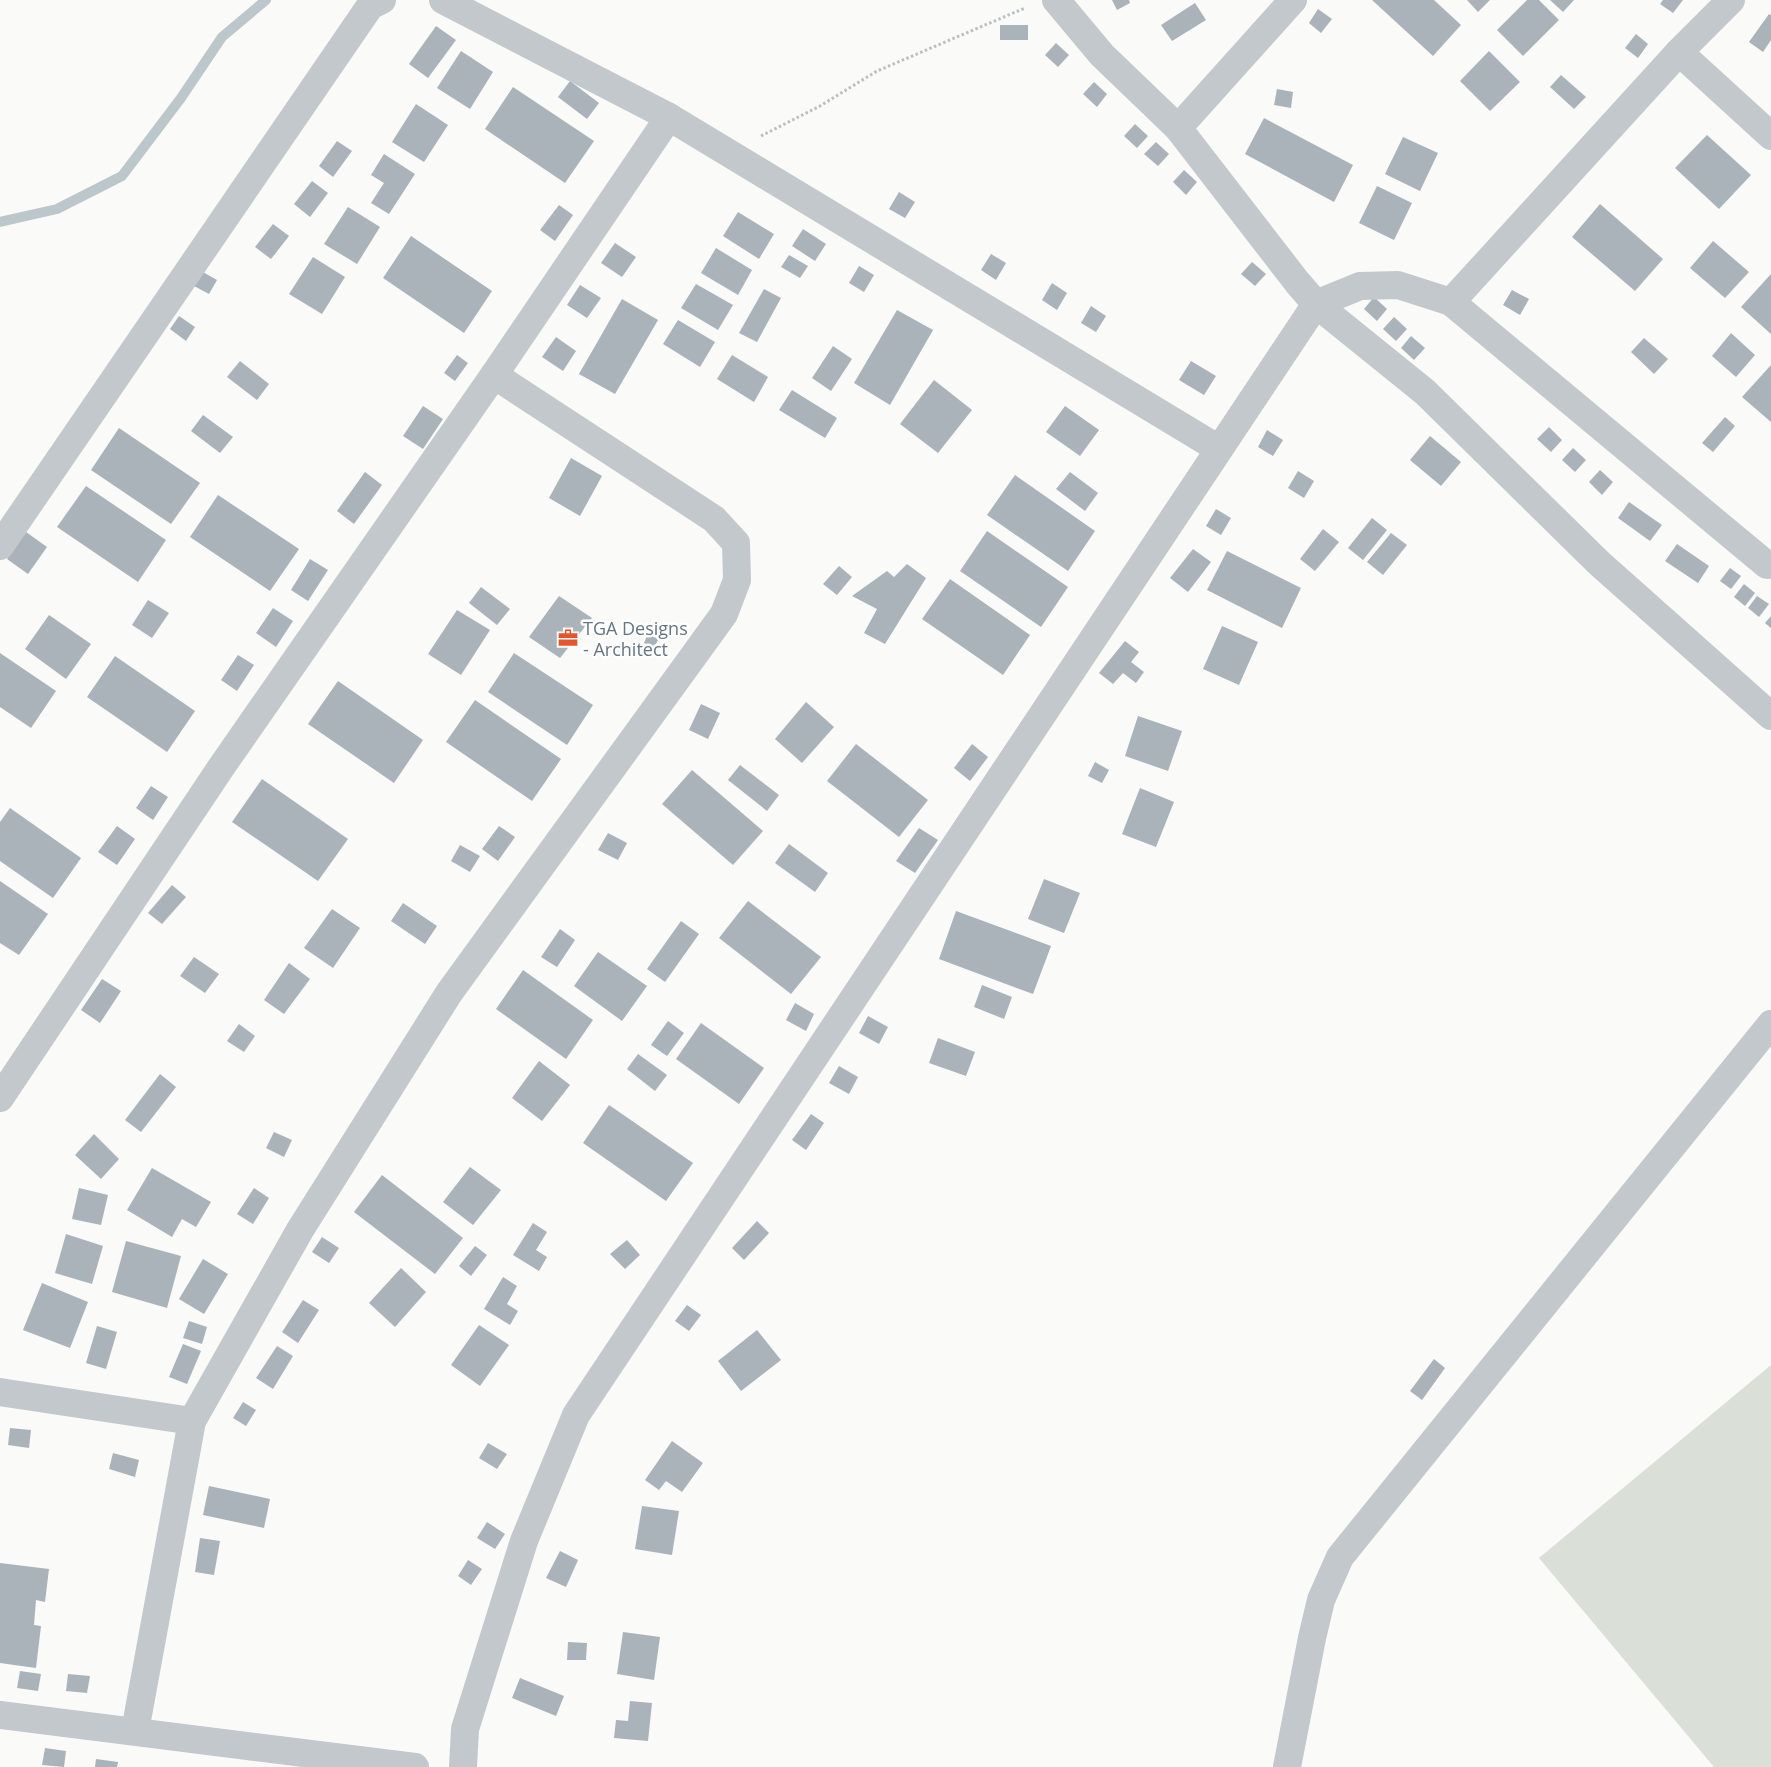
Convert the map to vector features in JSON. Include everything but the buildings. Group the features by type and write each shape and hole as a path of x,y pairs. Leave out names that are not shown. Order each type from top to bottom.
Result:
{"street":[{"path":"0,546 370,6 382,0"},
{"path":"443,0 669,117 1219,449"},
{"path":"1056,0 1102,55 1178,128 1316,304 1425,392 1599,563 1771,716"},
{"path":"1178,128 1293,0"},
{"path":"1451,302 1679,52 1731,0"},
{"path":"1679,52 1771,136"},
{"path":"0,1098 228,758 494,375 669,117"},
{"path":"463,1767 465,1728 524,1541 576,1415 1316,304 1360,286 1398,286 1451,302 1767,565"},
{"path":"135,1731 192,1421 300,1230 449,993 724,614 737,580 736,544 714,519 494,375"},
{"path":"1287,1767 1317,1619 1322,1600 1340,1557 1771,1024"},
{"path":"0,1392 192,1421"},
{"path":"0,1715 415,1767"}],"path":[{"path":"729,153 820,106 877,71 1028,7"}],"shaded area":[{"path":"1771,1365 1771,1767 1714,1767 1539,1558"}],"waterway":[{"path":"0,222 57,209 122,176 181,98 222,37 266,0"}],"place":[{"name":"TGA Designs - Architect","path":"568,638"}]}
